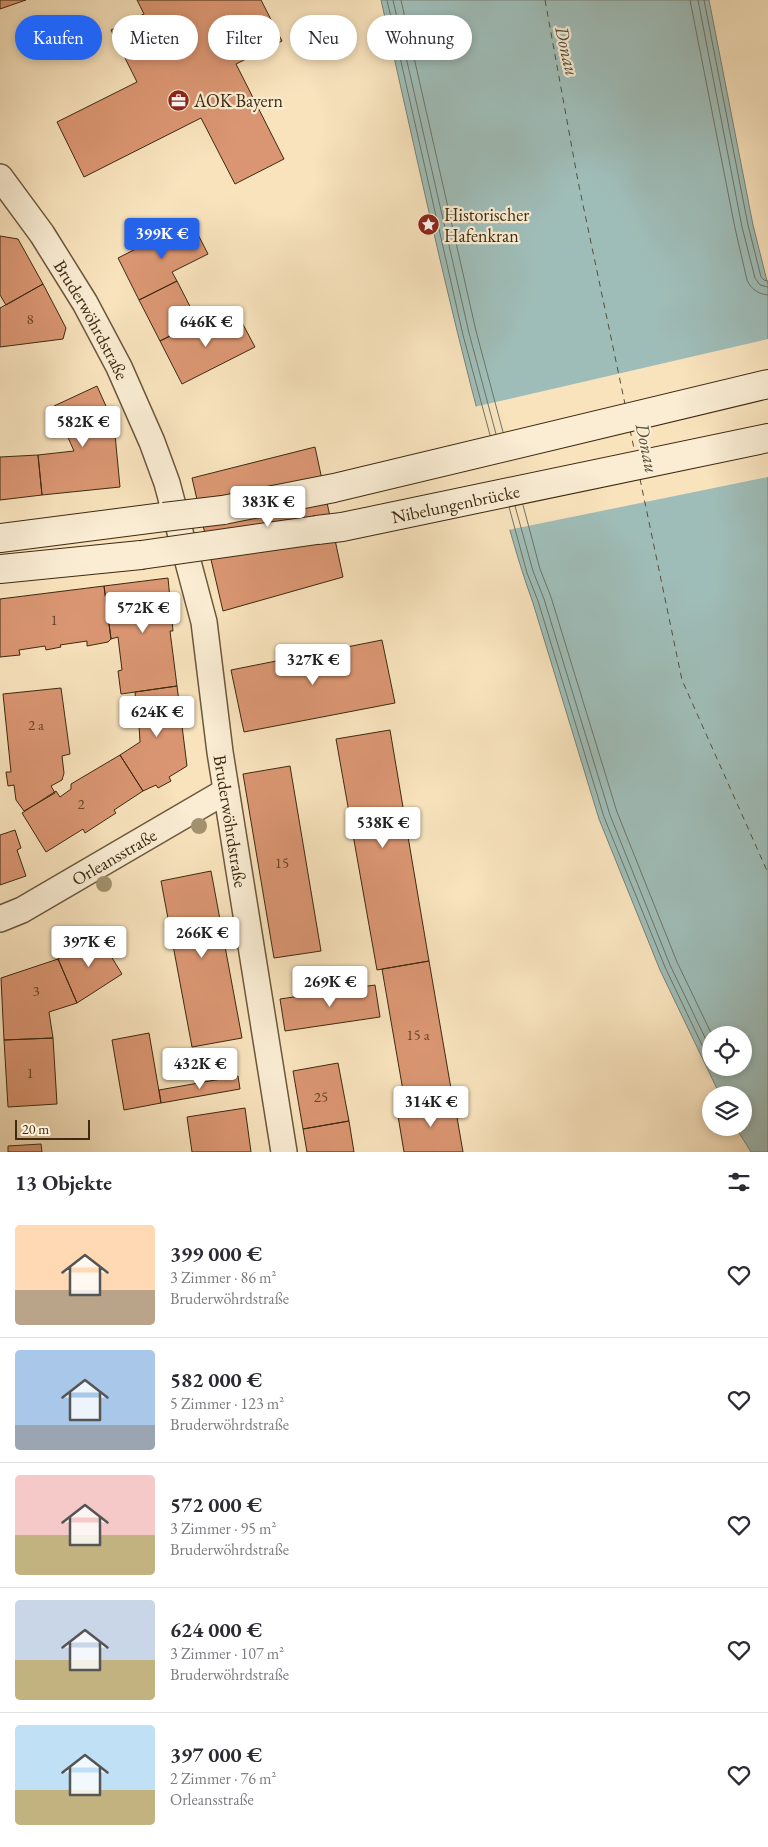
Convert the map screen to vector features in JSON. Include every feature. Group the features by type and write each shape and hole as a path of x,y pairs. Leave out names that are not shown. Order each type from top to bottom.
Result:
{"main road":[{"path":"0,538 223,510 334,488 768,384"},
{"name":"Nibelungenbrücke","path":"0,569 141,555 342,527 768,438"}],"street":[{"name":"Bruderwöhrdstraße","path":"0,177 42,234 85,303 119,367 157,454 167,483 204,622 226,791 284,1152"},
{"name":"Orleansstraße","path":"0,919 22,910 226,791"}],"water":[{"name":"Donau","path":"381,0 709,0 753,225 768,285 768,1152 751,1152 741,1136 752,1136 752,1086 716,1086 711,1076 752,1076 752,1026 702,1026 702,1058 660,970 599,819 520,564 471,388 395,60 472,60 472,15 384,15"}],"pier":[{"path":"768,339 768,477 508,530 474,407"}],"building":[{"path":"0,0 26,0 0,9"},
{"name":"AOK Bayern","path":"137,0 261,0 269,15 208,15 208,60 244,60 236,64 284,159 235,184 201,118 84,177 57,122 137,82 126,60 198,60 198,15 142,15 144,14"},
{"path":"191,221 208,254 172,272 177,281 139,300 118,258"},
{"path":"0,236 18,239 43,284 6,305 0,295"},
{"path":"177,281 198,322 160,341 139,300"},
{"path":"43,284 66,328 63,339 0,347 0,308"},
{"path":"238,315 255,347 182,384 160,341 198,322 203,332"},
{"path":"97,386 114,424 120,487 42,495 38,455 74,451 54,406"},
{"path":"315,447 343,577 223,611 192,478"},
{"path":"38,455 42,495 0,500 0,457"},
{"path":"168,578 173,631 170,631 177,686 121,694 118,671 122,670 118,637 111,639 104,586"},
{"path":"104,586 111,639 108,642 87,646 87,641 60,645 61,647 46,650 45,646 19,650 20,655 0,657 0,599"},
{"path":"382,640 395,703 244,732 231,670"},
{"path":"177,686 187,766 169,777 171,781 158,788 156,785 143,791 120,755 140,742 139,725 134,724 132,703 136,703 135,692"},
{"path":"61,688 70,754 62,756 64,773 62,780 51,786 55,793 24,811 16,800 14,785 8,786 6,772 11,772 3,694"},
{"path":"390,730 429,961 377,970 336,739"},
{"path":"120,755 143,791 114,810 116,813 85,833 83,829 46,852 22,813 56,791 60,797 71,789 71,784"},
{"path":"290,766 321,951 274,958 243,774"},
{"path":"15,830 21,848 17,850 26,876 0,885 0,835"},
{"path":"211,871 242,1038 192,1047 161,881"},
{"path":"98,935 122,974 77,1003 58,959"},
{"path":"58,959 77,1003 49,1012 53,1038 4,1040 1,978"},
{"path":"429,961 453,1100 406,1108 382,969"},
{"path":"375,985 380,1017 285,1031 280,999"},
{"path":"149,1033 161,1103 124,1110 112,1040"},
{"path":"53,1038 57,1104 8,1107 4,1040"},
{"path":"338,1063 349,1121 303,1129 293,1071"},
{"path":"238,1076 240,1089 161,1103 159,1090"},
{"path":"454,1100 463,1152 404,1152 397,1110"},
{"path":"245,1108 251,1152 192,1152 187,1117"},
{"path":"349,1121 354,1152 307,1152 303,1129"},
{"path":"41,1144 42,1152 8,1152 8,1146"}],"ferry route":[{"path":"545,0 578,181 625,404"},
{"path":"630,430 635,453"},
{"path":"640,479 682,680 768,873"}],"place":[{"name":"AOK Bayern","path":"178,100"},
{"name":"Historischer Hafenkran","path":"428,224"}]}
